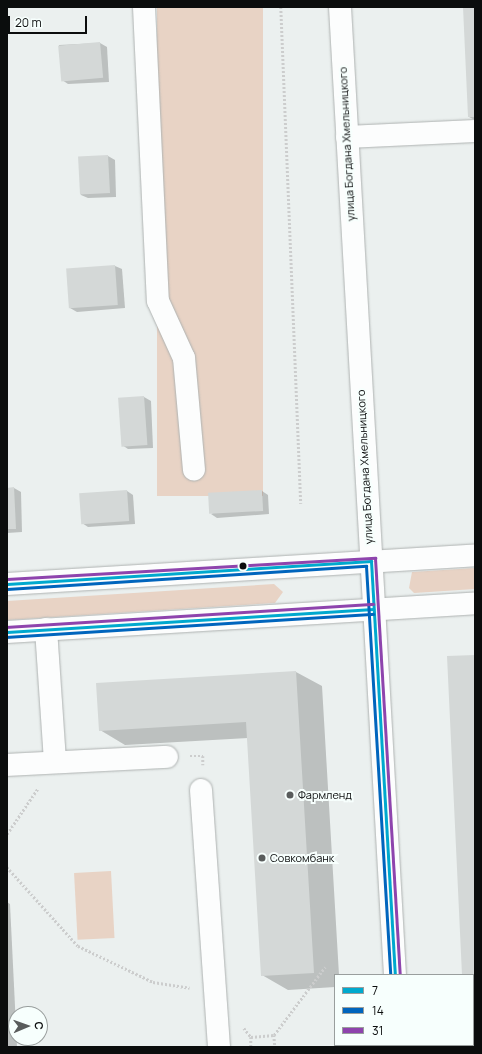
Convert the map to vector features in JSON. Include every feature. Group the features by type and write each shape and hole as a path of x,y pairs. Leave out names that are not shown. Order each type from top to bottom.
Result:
{"main road":[{"path":"144,7 158,301 184,358 194,470"},
{"name":"улица Богдана Хмельницкого","path":"340,7 373,609 395,974"},
{"path":"347,137 475,131"},
{"path":"7,584 475,555"},
{"path":"7,632 475,603"},
{"path":"46,629 55,762"},
{"path":"7,765 167,757"},
{"path":"201,790 219,1047"}],"path":[{"path":"281,7 301,504"},
{"path":"167,757 203,756 201,790"},
{"path":"7,834 55,762"},
{"path":"7,867 78,946 153,982 215,992"},
{"path":"275,1047 274,1035 325,967"},
{"path":"251,1047 251,1037 274,1035"}],"shaded area":[{"path":"157,7 263,7 263,496 157,496"},
{"path":"475,568 475,589 414,593 409,588 412,572"},
{"path":"274,584 283,592 275,603 7,620 7,601"},
{"path":"111,871 115,938 78,940 74,873"}],"building":[{"path":"463,7 475,7 475,117 468,117"},
{"path":"100,42 103,78 61,82 58,46"},
{"path":"108,155 110,193 80,195 78,157"},
{"path":"115,265 118,305 69,308 66,268"},
{"path":"144,396 147,445 121,447 118,398"},
{"path":"14,487 16,529 7,529 7,488"},
{"path":"127,490 129,521 81,524 79,493"},
{"path":"262,490 263,511 209,514 208,493"},
{"path":"475,655 475,1013 474,974 462,974 447,656"},
{"path":"296,671 314,973 261,976 246,722 99,731 96,683"}],"transit line":[{"name":"31","path":"7,579 375,558 400,974"},
{"name":"7","path":"371,561 395,974"},
{"name":"7","path":"7,584 371,561"},
{"name":"14","path":"7,589 366,566 390,974"},
{"name":"31","path":"7,627 373,604"},
{"name":"7","path":"7,632 373,609"},
{"name":"14","path":"7,637 373,614"}],"place":[{"name":"Фармленд","path":"290,795"},
{"name":"Совкомбанк","path":"262,858"}]}
